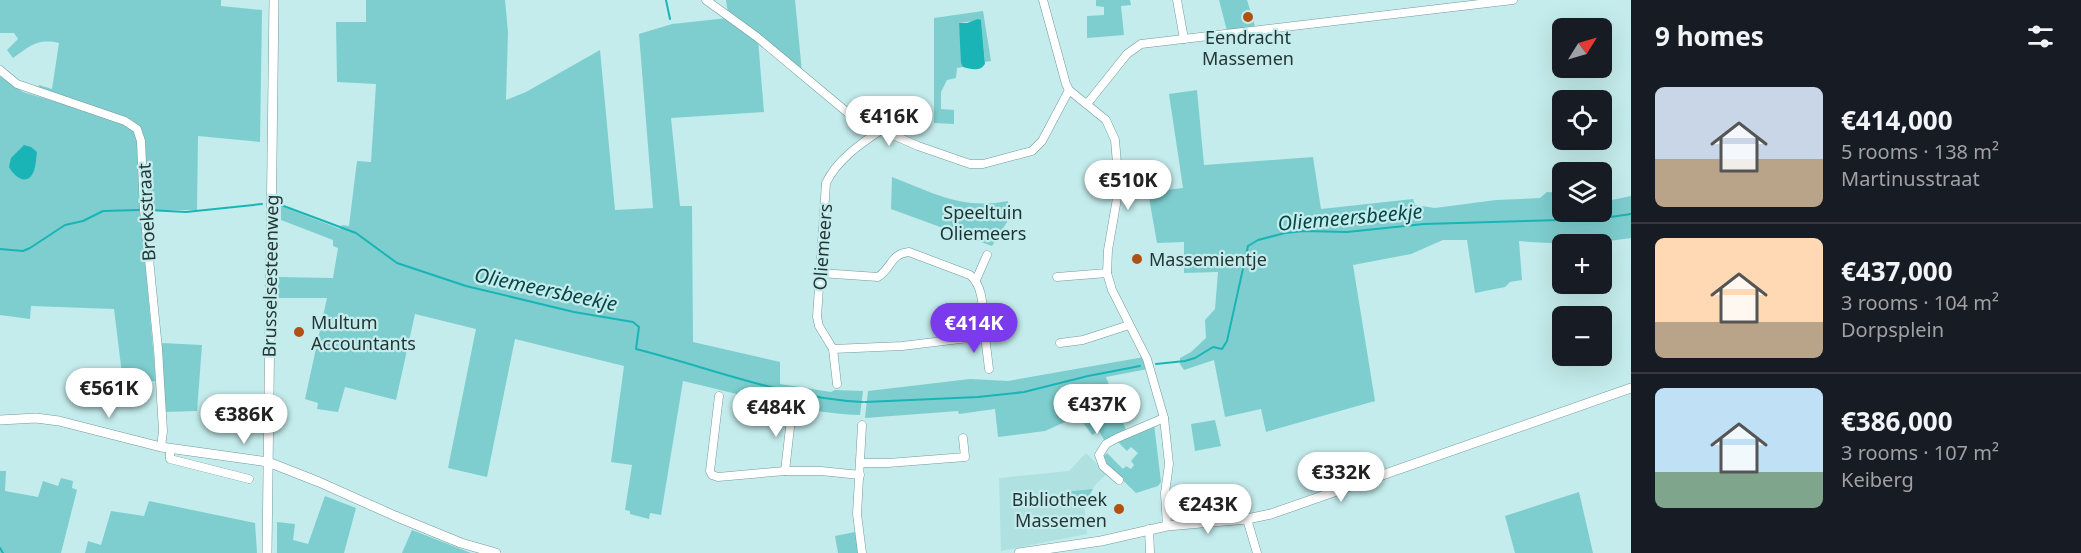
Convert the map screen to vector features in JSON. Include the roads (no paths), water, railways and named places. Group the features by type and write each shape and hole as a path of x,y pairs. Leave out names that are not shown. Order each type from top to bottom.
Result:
{"main road":[{"name":"Brusselsesteenweg","path":"267,553 274,0"},
{"path":"1019,553 1101,541 1167,526 1247,519 1271,514 1631,388"},
{"path":"0,420 36,418 59,421 166,448 268,462 461,543 496,553"}],"street":[{"path":"706,0 757,37 855,118 959,161 983,165 1032,151 1038,147 1069,90"},
{"path":"1043,0 1062,76 1069,90 1106,120 1112,129 1119,187 1108,250 1107,273 1112,290 1147,359 1164,418 1169,464 1165,493 1167,526"},
{"path":"1177,0 1184,39"},
{"path":"1087,104 1127,54 1141,44 1513,0"},
{"name":"Broekstraat","path":"0,70 16,84 125,121 137,129 141,141 144,209 166,448"},
{"name":"Oliemeers","path":"837,384 833,349 819,326 818,317 826,183 833,170 867,139 881,130"},
{"path":"820,273 878,277 885,273 895,257 909,252 970,275 976,280 980,289 988,369"},
{"path":"976,280 987,255"},
{"path":"1057,277 1107,273"},
{"path":"1060,343 1083,340 1129,325"},
{"path":"833,349 902,345 985,336"},
{"path":"719,396 710,471 712,475 718,477 785,471 821,471 860,476"},
{"path":"785,471 792,410"},
{"path":"1119,480 1103,466 1100,459 1099,455 1106,444 1164,418"},
{"path":"862,425 857,514 862,553"},
{"path":"861,463 965,457 963,438"},
{"path":"166,448 170,459 249,479"},
{"path":"1247,519 1257,553"},
{"path":"1149,529 1150,553"}],"waterway":[{"path":"666,0 670,19"},
{"name":"Oliemeersbeekje","path":"148,210 186,212 262,204"},
{"name":"Oliemeersbeekje","path":"281,205 356,233 397,263 466,286 574,312 633,322 639,327 636,349 805,395 863,402"},
{"name":"Oliemeersbeekje","path":"0,249 23,251 65,225 83,221 103,211 139,210"},
{"name":"Oliemeersbeekje","path":"1156,364 1185,361 1213,347 1222,349 1227,341 1248,246 1258,240 1304,231 1347,232 1424,224 1597,219 1631,214"},
{"name":"Oliemeersbeekje","path":"865,402 978,397 1024,392 1140,366"},
{"path":"0,548 3,553"}],"place":[{"name":"Eendracht Massemen","path":"1248,17"},
{"name":"Massemientje","path":"1137,259"},
{"name":"Multum Accountants","path":"299,332"},
{"name":"Bibliotheek Massemen","path":"1119,509"}],"park label":[{"name":"Speeltuin Oliemeers","path":"983,222"}]}
